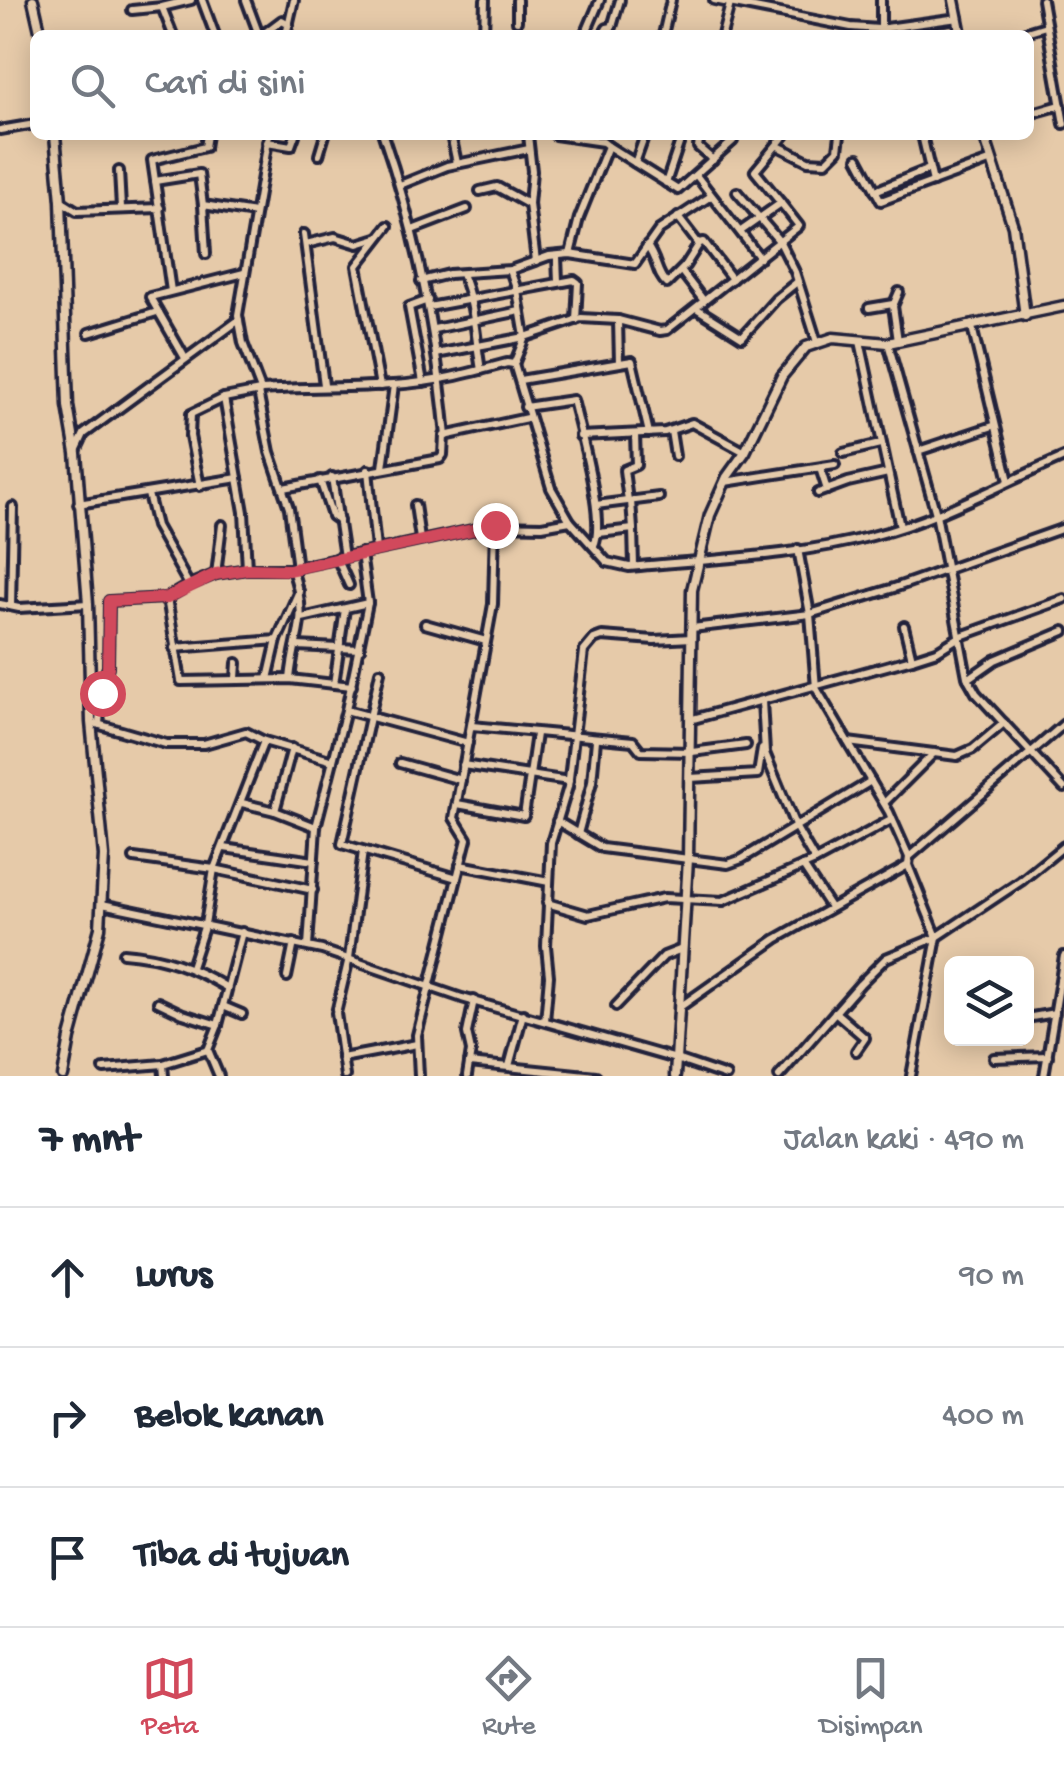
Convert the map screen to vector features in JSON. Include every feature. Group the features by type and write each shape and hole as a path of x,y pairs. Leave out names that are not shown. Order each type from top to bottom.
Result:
{"street":[{"path":"34,0 40,30"},
{"path":"132,10 191,0"},
{"path":"202,0 213,30"},
{"path":"246,0 259,30"},
{"path":"288,30 294,0"},
{"path":"484,30 485,0"},
{"path":"517,0 517,21"},
{"path":"587,30 600,0"},
{"path":"606,30 612,27 620,0"},
{"path":"664,30 670,0"},
{"path":"714,0 844,26 881,29 958,18"},
{"path":"881,29 882,0"},
{"path":"1042,0 1060,76 1064,124"},
{"path":"956,1 960,30"},
{"path":"723,30 730,4"},
{"path":"162,7 171,30"},
{"path":"268,30 282,20 290,24"},
{"path":"844,26 844,30"},
{"path":"1033,30 1046,26"},
{"path":"1034,113 1061,105"},
{"path":"0,130 30,125"},
{"path":"55,140 68,406 76,452 104,856 102,904 92,964 63,1076"},
{"path":"172,291 152,159 205,147 207,140"},
{"path":"268,140 238,320 260,391 270,452 290,512 302,618 290,679"},
{"path":"319,154 323,140"},
{"path":"385,140 412,230 434,329 446,436"},
{"path":"452,140 457,164"},
{"path":"529,140 532,170 529,204 536,261"},
{"path":"590,140 604,142 680,189 733,141"},
{"path":"636,163 644,140"},
{"path":"666,183 680,140"},
{"path":"699,140 698,147 714,160"},
{"path":"436,354 525,337 576,320 618,320 663,331 799,226 756,172 782,140"},
{"path":"778,146 800,158 826,162 838,150 839,140"},
{"path":"923,140 933,182"},
{"path":"986,140 1013,226 1026,316"},
{"path":"570,254 579,218 608,146"},
{"path":"400,185 457,164 530,148"},
{"path":"858,158 883,201 994,160"},
{"path":"875,191 929,169"},
{"path":"119,171 121,208"},
{"path":"156,181 198,174 206,254"},
{"path":"696,175 760,258"},
{"path":"480,192 495,186 529,204"},
{"path":"738,192 780,242 817,342"},
{"path":"422,280 510,270 570,254 635,264 659,230 711,196"},
{"path":"61,202 78,211 160,208"},
{"path":"741,231 780,203"},
{"path":"203,205 255,213"},
{"path":"412,230 467,209"},
{"path":"678,217 699,244"},
{"path":"380,386 357,271 359,262 388,226"},
{"path":"324,385 305,239 335,237 358,244 379,237"},
{"path":"647,246 658,260 658,271 665,284 704,242 732,280"},
{"path":"556,258 560,278 557,281"},
{"path":"510,270 518,290 525,337 514,364 551,488 570,520 612,564 700,560 850,542 936,514 1064,458"},
{"path":"681,271 704,302"},
{"path":"184,358 150,297 244,273"},
{"path":"462,273 472,299 481,370"},
{"path":"423,382 409,307 472,299 557,281 578,282 576,320"},
{"path":"696,308 742,337 797,282"},
{"path":"868,308 893,304 899,292"},
{"path":"893,304 893,342 936,514 968,679 976,693 1064,788"},
{"path":"674,1076 692,752 692,590 710,514 724,482 745,452 782,376 800,352 817,342 833,338 893,342 1064,306"},
{"path":"90,333 157,312"},
{"path":"434,329 520,312"},
{"path":"76,452 84,434 238,320"},
{"path":"618,320 619,363"},
{"path":"972,328 1009,481"},
{"path":"860,342 900,527"},
{"path":"520,380 633,361 649,433"},
{"path":"200,486 190,417 194,410 224,398 324,385 423,382 507,362 514,364"},
{"path":"383,468 394,385"},
{"path":"224,398 244,512 248,569"},
{"path":"525,406 572,399 596,505 598,533 594,545"},
{"path":"284,488 442,458 442,439 446,436 528,418"},
{"path":"580,436 671,431 692,423 745,452"},
{"path":"918,451 993,426"},
{"path":"671,431 676,456"},
{"path":"634,434 636,465 624,470 634,529 634,566"},
{"path":"843,453 880,444"},
{"path":"724,482 835,464"},
{"path":"820,468 827,490"},
{"path":"368,470 376,549"},
{"path":"818,493 888,473"},
{"path":"332,477 341,557 349,585"},
{"path":"77,504 238,478"},
{"path":"320,480 332,516 339,520"},
{"path":"148,494 156,526 189,585"},
{"path":"596,505 660,498"},
{"path":"414,505 420,539"},
{"path":"11,606 12,507"},
{"path":"95,723 108,668 109,601 167,598 216,574 295,568 495,525 542,526 570,520"},
{"path":"216,574 222,525"},
{"path":"419,1076 417,1044 468,839 455,824 492,604 495,525"},
{"path":"545,1021 551,843 568,781 582,657 588,644 602,636 662,640 810,614 1064,528"},
{"path":"598,533 634,529"},
{"path":"798,549 810,614 816,688 884,803 937,937 911,1076"},
{"path":"308,946 316,827 352,686 368,603 362,552"},
{"path":"268,679 277,640 299,590"},
{"path":"167,598 181,682 290,679 352,686"},
{"path":"693,719 912,659 961,636 1064,599"},
{"path":"302,618 368,603"},
{"path":"0,604 88,604"},
{"path":"334,684 345,609"},
{"path":"425,624 486,641"},
{"path":"904,626 912,659"},
{"path":"968,679 995,660 1064,631"},
{"path":"174,648 277,640"},
{"path":"297,646 360,649"},
{"path":"236,678 237,664"},
{"path":"380,672 341,841 457,878"},
{"path":"690,778 758,774 763,746 762,700"},
{"path":"346,710 468,742"},
{"path":"95,723 166,744 204,744 246,732 264,742 333,761"},
{"path":"847,742 965,754 1004,723"},
{"path":"678,1007 776,939 908,861 1064,724"},
{"path":"472,726 636,741 641,751 692,752 746,745"},
{"path":"457,804 523,816 536,734"},
{"path":"578,834 592,782 596,740"},
{"path":"192,967 214,869 264,742"},
{"path":"763,746 796,828 816,861"},
{"path":"275,811 292,748"},
{"path":"884,803 934,753"},
{"path":"400,763 460,780"},
{"path":"463,765 568,781"},
{"path":"557,822 602,848 736,862 870,781"},
{"path":"242,803 316,827"},
{"path":"548,903 588,914 656,899 724,901 816,861 891,820"},
{"path":"779,1076 886,958 937,937 1021,881 1064,846"},
{"path":"224,848 314,861"},
{"path":"345,1076 336,1013 349,958 363,851"},
{"path":"134,858 214,869 313,890"},
{"path":"460,865 548,882"},
{"path":"802,866 830,907"},
{"path":"102,904 308,946 726,1076"},
{"path":"219,1076 208,1050 242,932"},
{"path":"287,977 294,943"},
{"path":"616,1006 664,956 682,949"},
{"path":"123,953 160,957 192,967 226,987"},
{"path":"1044,1076 1064,956"},
{"path":"467,1076 471,1052 467,1033 474,1000"},
{"path":"158,1002 218,1025"},
{"path":"223,1006 242,1014"},
{"path":"835,1012 864,1038 856,1050"},
{"path":"1034,1017 1055,1013"},
{"path":"509,1066 523,1014"},
{"path":"342,1058 417,1044"},
{"path":"104,1069 164,1064 208,1050"},
{"path":"994,1058 1048,1056"},
{"path":"470,1063 596,1076"},
{"path":"164,1064 164,1076"}],"route":[{"path":"102,693 108,668 109,601 167,598 216,574 248,569 289,570 495,525"}]}
